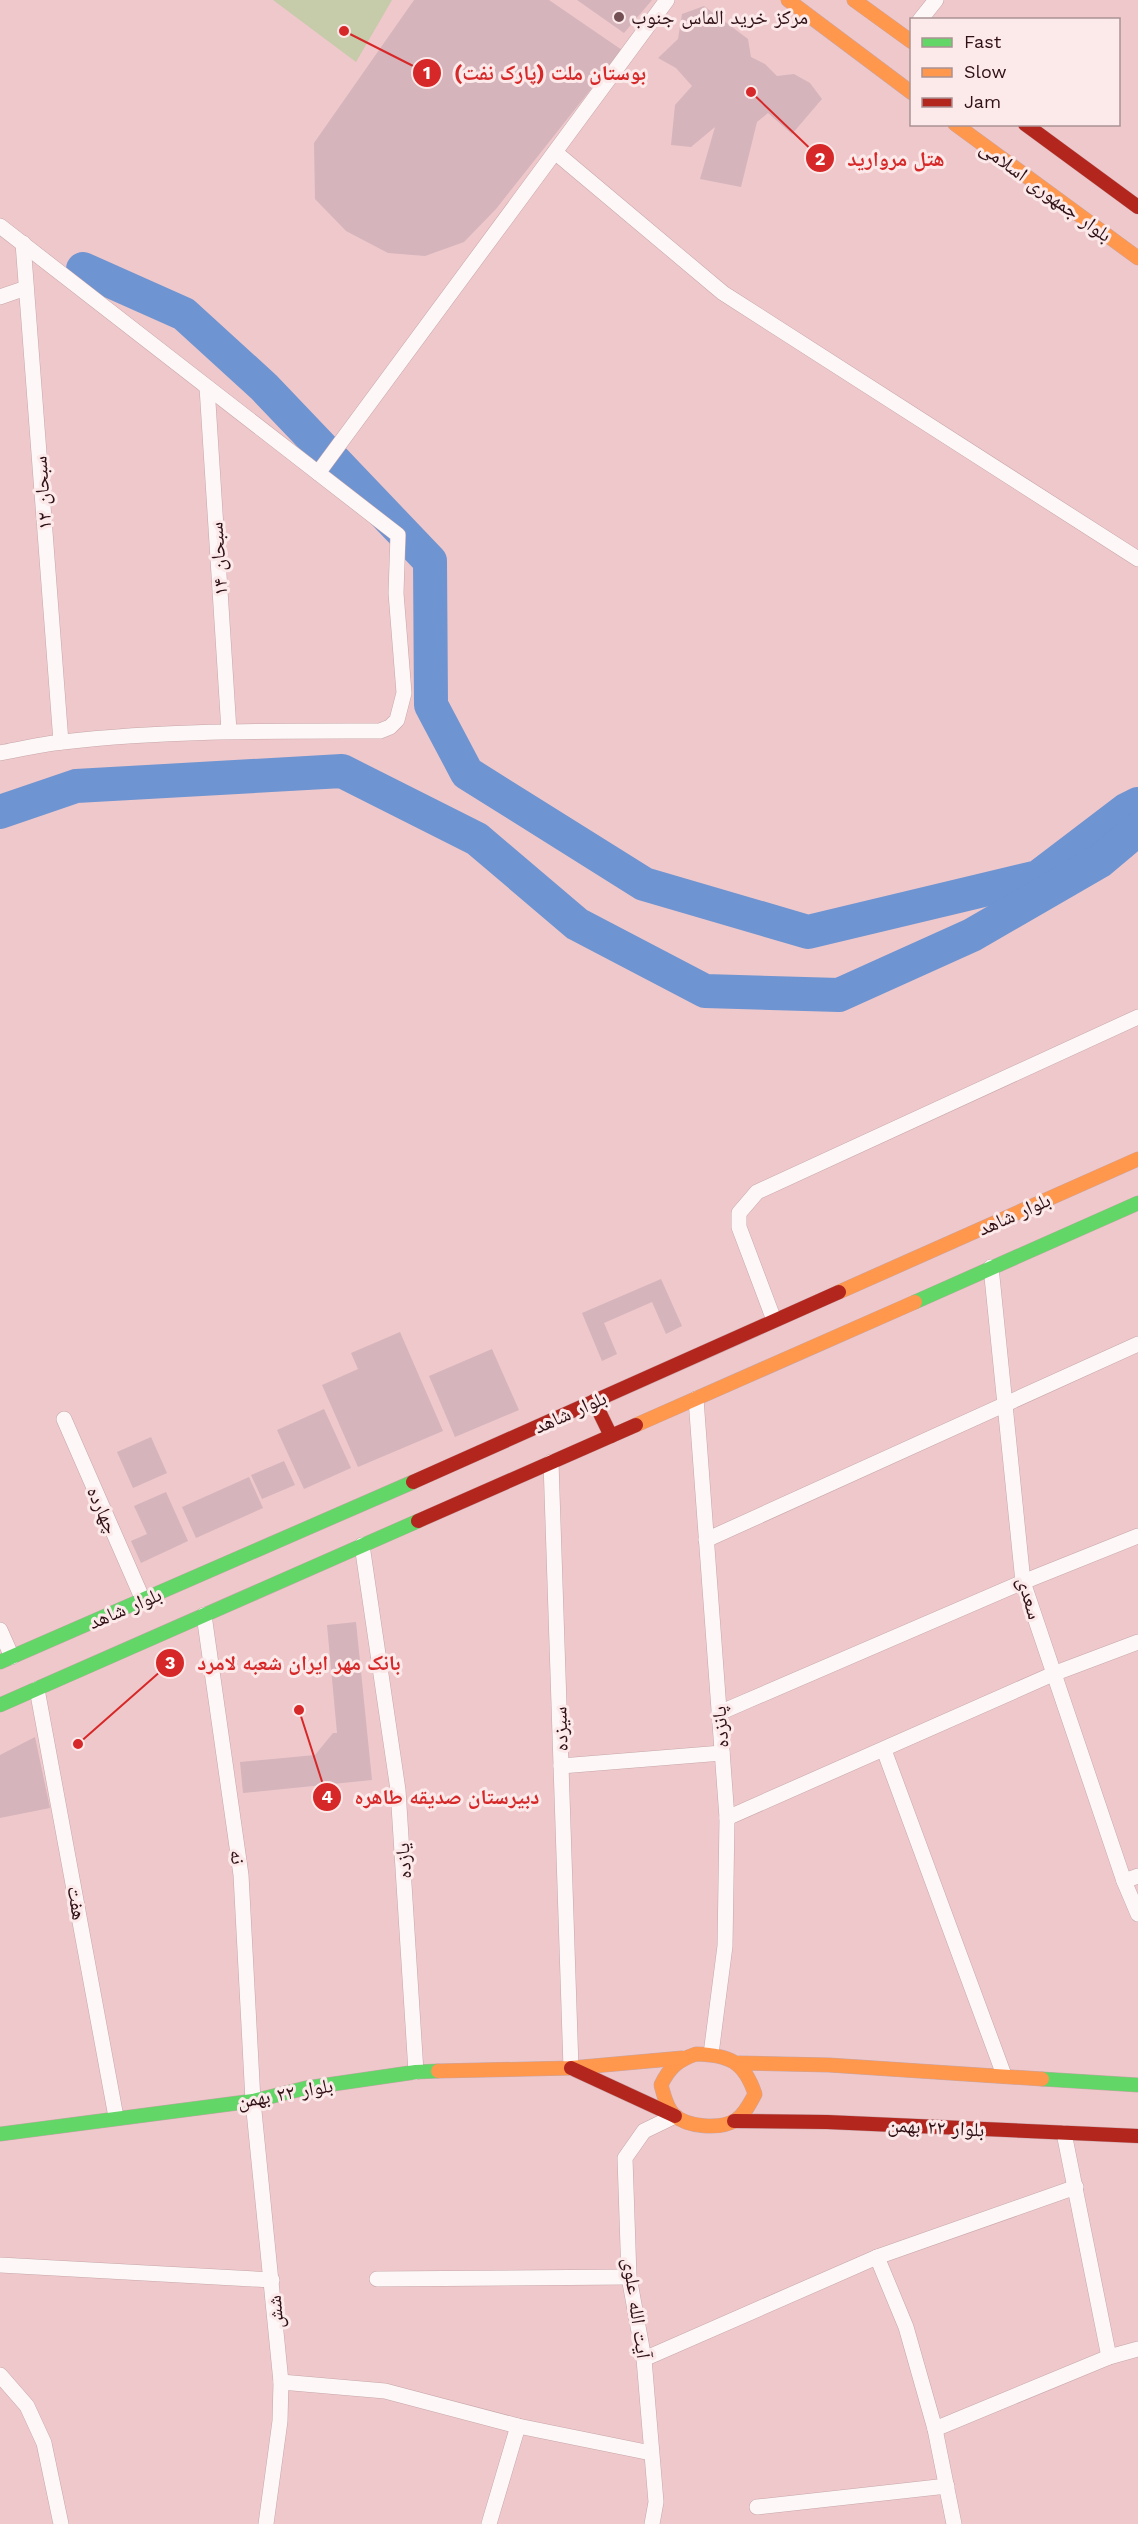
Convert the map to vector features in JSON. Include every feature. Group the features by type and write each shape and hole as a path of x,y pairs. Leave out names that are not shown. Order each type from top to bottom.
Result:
{"main road":[{"path":"788,0 910,92"},
{"path":"854,0 910,37"},
{"name":"بلوار جمهوری اسلامی","path":"958,126 1138,258"},
{"name":"بلوار جمهوری اسلامی","path":"1028,126 1138,207"},
{"name":"بلوار شاهد","path":"6,1660 1138,1159"},
{"name":"بلوار شاهد","path":"0,1706 1138,1203"},
{"path":"594,1401 611,1436"},
{"path":"739,2063 750,2076 755,2094 747,2110 735,2121 705,2125 675,2116 666,2103 661,2085 668,2069 681,2058 711,2054 739,2063 829,2065 1138,2085"},
{"name":"بلوار ۲۲ بهمن","path":"0,2134 253,2101 306,2088 416,2072 571,2068 681,2058"},
{"name":"بلوار ۲۲ بهمن","path":"571,2068 675,2116"},
{"name":"بلوار ۲۲ بهمن","path":"735,2121 827,2122 1138,2136"}],"street":[{"path":"318,473 667,0"},
{"path":"922,18 936,0"},
{"path":"555,152 723,293 1138,559"},
{"path":"0,226 398,535 396,593 404,693 397,720 390,727 380,731 229,731 61,742 0,753"},
{"name":"سبحان ۱۲","path":"23,243 61,742"},
{"path":"0,297 26,288"},
{"name":"سبحان ۱۴","path":"207,387 229,731"},
{"path":"774,1320 739,1227 740,1213 757,1192 1138,1017"},
{"name":"سعدی","path":"991,1267 1023,1582 1053,1674 1131,1878 1138,1914"},
{"path":"706,1540 1138,1344"},
{"name":"پانزده","path":"696,1399 727,1818 725,1946 711,2054"},
{"name":"چهارده","path":"64,1419 143,1600"},
{"name":"سیزده","path":"551,1462 571,2068"},
{"path":"719,1713 1023,1582 1138,1536"},
{"name":"یازده","path":"362,1545 398,1790 416,2072"},
{"name":"نه","path":"204,1615 241,1875 253,2101"},
{"path":"0,1630 6,1660"},
{"path":"727,1818 1053,1674 1138,1642"},
{"name":"هفت","path":"38,1689 116,2118"},
{"path":"884,1750 1004,2075"},
{"path":"561,1766 722,1753"},
{"name":"شش","path":"253,2101 273,2280 281,2382 280,2421 266,2524"},
{"name":"آیت الله علوی","path":"652,2524 656,2502 644,2359 629,2277 625,2158 644,2131 675,2116"},
{"path":"1064,2133 1109,2357"},
{"path":"644,2359 877,2257 1076,2187"},
{"path":"877,2257 906,2327 935,2429 954,2524"},
{"path":"0,2265 273,2280"},
{"path":"377,2279 629,2277"},
{"path":"935,2429 1109,2357 1138,2349"},
{"path":"0,2375 27,2406 44,2443 61,2524"},
{"path":"281,2382 385,2391 518,2426 651,2453"},
{"path":"489,2524 518,2426"},
{"path":"758,2507 947,2486"}],"green space":[{"path":"273,0 392,0 356,62"}],"building":[{"path":"414,0 549,0 622,50 496,209 464,242 425,256 388,253 346,231 315,199 314,143"},
{"name":"مرکز خرید الماس جنوب","path":"577,0 652,0 624,33"},
{"path":"704,6 748,39 751,57 765,64 777,76 794,74 810,83 822,99 792,134 768,113 757,122 741,187 700,179 715,127 691,147 671,145 675,105 692,86 676,68 658,58 678,39 682,14"},
{"path":"661,1279 682,1326 666,1334 652,1302 604,1323 617,1354 602,1361 582,1313"},
{"path":"400,1332 443,1431 358,1467 322,1385 358,1369 351,1353"},
{"path":"492,1349 519,1410 455,1437 429,1376"},
{"path":"324,1409 351,1468 304,1489 277,1430"},
{"path":"151,1437 167,1473 133,1488 117,1452"},
{"path":"284,1461 295,1485 262,1499 251,1475"},
{"path":"249,1477 263,1508 196,1538 182,1507"},
{"path":"166,1492 188,1541 141,1563 131,1541 147,1534 134,1506"},
{"path":"356,1622 372,1780 243,1793 240,1762 315,1755 333,1733 337,1733 327,1625"},
{"path":"35,1737 50,1808 0,1818 0,1755"}],"waterway":[{"path":"83,269 184,314 264,387 430,561 431,705 467,773 644,884 808,932 1038,877 1126,810 1138,804"},
{"path":"0,812 76,786 342,771 477,839 577,924 705,991 839,995 972,935 1100,861 1138,829"}],"traffic: fast":[{"path":"915,1302 1138,1203"},
{"path":"0,1662 413,1482"},
{"path":"0,1705 418,1521"},
{"path":"0,2134 253,2101 306,2088 416,2072 438,2071"},
{"path":"1042,2079 1138,2085"}],"traffic: slow":[{"path":"788,0 910,92"},
{"path":"854,0 910,41"},
{"path":"958,126 1138,258"},
{"path":"839,1292 1138,1159"},
{"path":"636,1425 915,1302"},
{"path":"696,2054 726,2058 734,2062 746,2074 755,2094 745,2112 736,2120 721,2125 704,2126 680,2119 669,2108 661,2085 675,2065 696,2054"},
{"path":"438,2071 571,2068 682,2058"},
{"path":"739,2063 829,2065 1042,2079"}],"traffic: jam":[{"path":"1028,126 1138,207"},
{"path":"413,1482 839,1292"},
{"path":"594,1401 611,1436"},
{"path":"418,1521 636,1425"},
{"path":"571,2068 675,2116"},
{"path":"734,2121 827,2122 1138,2136"}],"place":[{"name":"مرکز خرید الماس جنوب","path":"619,17"},
{"name":"بوستان ملت (پارک نفت)","path":"344,31"},
{"name":"هتل مروارید","path":"751,92"},
{"name":"دبیرستان صدیقه طاهره","path":"299,1710"},
{"name":"بانک مهر ایران شعبه لامرد","path":"78,1744"}]}
